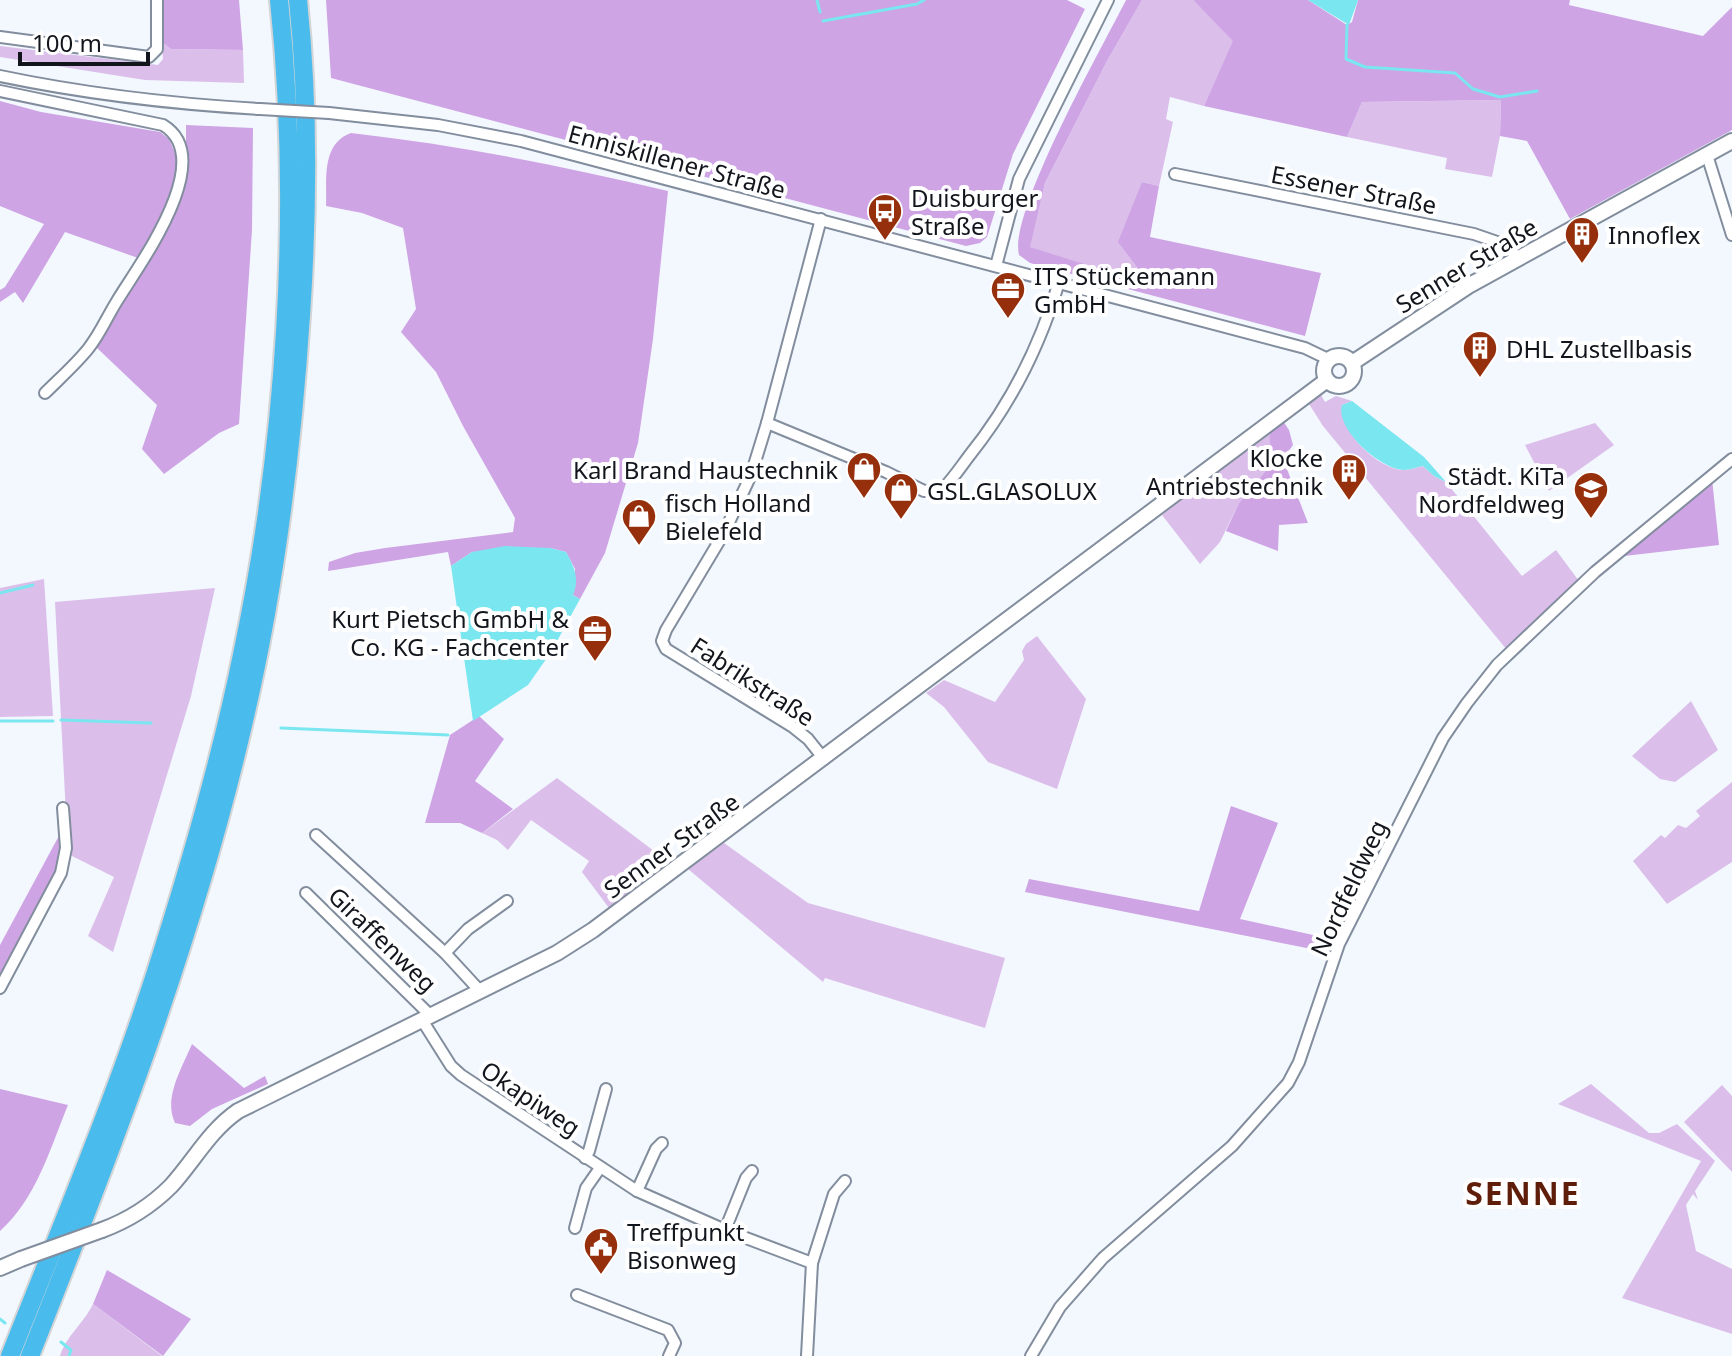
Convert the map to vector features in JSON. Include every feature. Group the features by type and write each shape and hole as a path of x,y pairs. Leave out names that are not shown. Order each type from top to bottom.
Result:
{"highway":[{"path":"10,1356 83,1174 155,974 198,833 244,648 264,521 285,331 287,147 279,0"},
{"path":"30,1356 150,1040 185,936 214,837 259,653 274,569 294,415 306,239 306,146 298,0"}],"street":[{"path":"0,37 149,57 157,49 157,0"},
{"path":"996,266 1019,179 1108,0"},
{"name":"Enniskillener Straße","path":"0,76 113,97 329,113 469,130 575,155 1311,349 1330,360"},
{"path":"0,91 163,125 175,138 180,156 181,171 173,206 143,259 99,335 45,393"},
{"name":"Senner Straße","path":"1352,363 1433,307 1518,257 1732,141"},
{"path":"1707,155 1732,235"},
{"name":"Essener Straße","path":"1175,174 1474,234 1503,244 1518,257"},
{"name":"Fabrikstraße","path":"821,219 767,423 740,502 662,641 666,649 793,727 808,739 824,759"},
{"path":"767,423 924,491 942,490 986,434 1023,375 1045,326 1059,282"},
{"path":"1340,356 1352,363 1355,371 1350,383 1338,386 1327,380 1324,370 1330,360 1340,356"},
{"name":"Senner Straße","path":"0,1268 132,1217 159,1197 209,1137 230,1117 574,943 1327,380"},
{"name":"Nordfeldweg","path":"1031,1356 1060,1307 1103,1258 1232,1146 1288,1083 1299,1062 1339,944 1443,738 1467,703 1497,665 1595,572 1732,459"},
{"path":"0,988 61,873 66,848 63,808"},
{"path":"316,835 445,953 480,991"},
{"name":"Giraffenweg","path":"306,893 426,1018"},
{"path":"445,953 468,929 507,901"},
{"name":"Okapiweg","path":"426,1018 455,1071 600,1168 637,1191 725,1230 812,1263"},
{"path":"585,1158 606,1089"},
{"path":"637,1191 656,1149 662,1143"},
{"path":"575,1228 586,1188 600,1168"},
{"path":"725,1230 746,1178 752,1171"},
{"path":"807,1356 812,1263 834,1194 845,1181"},
{"path":"577,1295 668,1330 675,1343 669,1356"}],"shaded area":[{"path":"164,0 239,0 243,50 171,49 162,42"},
{"path":"326,0 1067,0 1085,9 1013,154 987,237 980,243 966,246 331,78"},
{"path":"1126,0 1142,0 1045,183 1030,247 1151,285 1118,242 1142,182 1159,186 1150,237 1321,273 1305,336 1030,263 1019,255 1019,234 1042,168"},
{"path":"1142,0 1193,0 1234,41 1204,106 1170,97 1166,119 1173,122 1159,186 1142,182 1152,286 1029,247 1045,183"},
{"path":"1193,0 1308,0 1347,25 1352,22 1358,0 1570,0 1569,5 1703,36 1732,7 1732,130 1570,219 1527,141 1500,136 1501,100 1362,102 1347,137 1204,106 1233,41"},
{"path":"162,42 171,49 243,50 244,83 145,80 0,57 0,46 158,65 163,59"},
{"path":"1501,100 1500,136 1492,177 1445,169 1447,158 1347,137 1362,102"},
{"path":"0,101 41,112 160,132 169,139 175,153 186,152 186,125 253,128 252,230 239,424 219,433 164,474 142,449 157,405 96,347 118,304 145,263 65,232 23,303 15,292 0,302 0,290 5,287 44,224 0,206"},
{"path":"351,133 510,157 668,191 653,339 638,443 605,553 580,599 573,595 575,569 566,552 550,548 472,552 451,566 448,552 328,571 329,562 355,553 513,532 515,518 436,372 401,332 416,309 403,228 362,213 326,206 326,174 330,154 341,138"},
{"path":"1321,395 1325,402 1336,396 1352,401 1342,405 1347,426 1362,447 1382,463 1406,470 1423,466 1446,482 1522,576 1556,550 1579,581 1507,650 1323,426 1309,404"},
{"path":"1283,421 1293,445 1283,459 1308,523 1279,525 1278,551 1226,531 1239,503 1268,468 1272,460 1269,431"},
{"path":"1595,423 1614,445 1549,491 1525,445"},
{"path":"1269,431 1273,451 1268,468 1239,503 1220,542 1200,564 1162,515"},
{"path":"1712,479 1719,545 1616,557"},
{"path":"44,579 53,716 0,717 0,588"},
{"path":"215,588 191,696 113,952 88,936 114,877 68,854 55,602"},
{"path":"1037,636 1086,699 1057,789 988,762 944,707 926,693 944,680 995,702 1024,660 1022,651 1026,644"},
{"path":"1691,701 1718,750 1675,782 1660,779 1632,756"},
{"path":"479,716 504,739 475,781 513,809 482,833 460,823 425,823 450,735"},
{"path":"557,778 670,863 609,908 582,872 589,861 531,820 508,850 482,833"},
{"path":"1732,782 1732,862 1667,904 1633,861 1661,835 1665,838 1678,825 1686,828 1700,816 1696,811"},
{"path":"1231,806 1278,823 1240,919 1336,940 1332,953 1025,892 1029,879 1199,911"},
{"path":"61,832 62,860 0,981 0,945"},
{"path":"724,843 808,903 1005,958 985,1028 825,978 823,982 688,869"},
{"path":"192,1044 244,1088 265,1076 268,1084 212,1109 190,1126 175,1123 172,1093"},
{"path":"1591,1084 1649,1133 1659,1133 1677,1124 1715,1161 1695,1191 1698,1200 1693,1194 1686,1205 1696,1251 1732,1269 1732,1334 1622,1298 1701,1161 1558,1104"},
{"path":"1722,1085 1732,1096 1732,1172 1684,1122"},
{"path":"0,1089 68,1105 33,1189 0,1231"},
{"path":"107,1270 191,1319 163,1356 93,1304"},
{"path":"93,1304 162,1356 60,1356 66,1342"}],"water":[{"path":"1308,0 1358,0 1349,25"},
{"path":"1352,401 1424,457 1446,482 1423,466 1404,470 1394,468 1361,446 1345,425 1342,415 1342,405"},
{"path":"505,546 550,548 566,552 575,573 573,595 580,599 551,652 528,685 473,721 451,566 472,552"}],"waterway":[{"path":"817,0 820,12"},
{"path":"823,21 917,4 924,0"},
{"path":"1347,25 1346,59 1365,67 1455,73 1473,89 1500,97 1537,91"},
{"path":"0,593 33,585"},
{"path":"61,720 151,723"},
{"path":"0,721 53,721"},
{"path":"281,728 448,735"},
{"path":"0,1319 5,1323"},
{"path":"61,1342 71,1350 69,1356"}],"place":[{"name":"Duisburger Straße","path":"885,242"},
{"name":"Innoflex","path":"1582,265"},
{"name":"ITS Stückemann GmbH","path":"1008,320"},
{"name":"DHL Zustellbasis","path":"1480,379"},
{"name":"Karl Brand Haustechnik","path":"864,500"},
{"name":"Klocke Antriebstechnik","path":"1349,502"},
{"name":"Städt. KiTa Nordfeldweg","path":"1591,520"},
{"name":"GSL.GLASOLUX","path":"901,521"},
{"name":"fisch Holland Bielefeld","path":"639,547"},
{"name":"Kurt Pietsch GmbH & Co. KG - Fachcenter","path":"595,663"},
{"name":"Treffpunkt Bisonweg","path":"601,1276"}],"district":[{"name":"SENNE","path":"1523,1192"}]}
